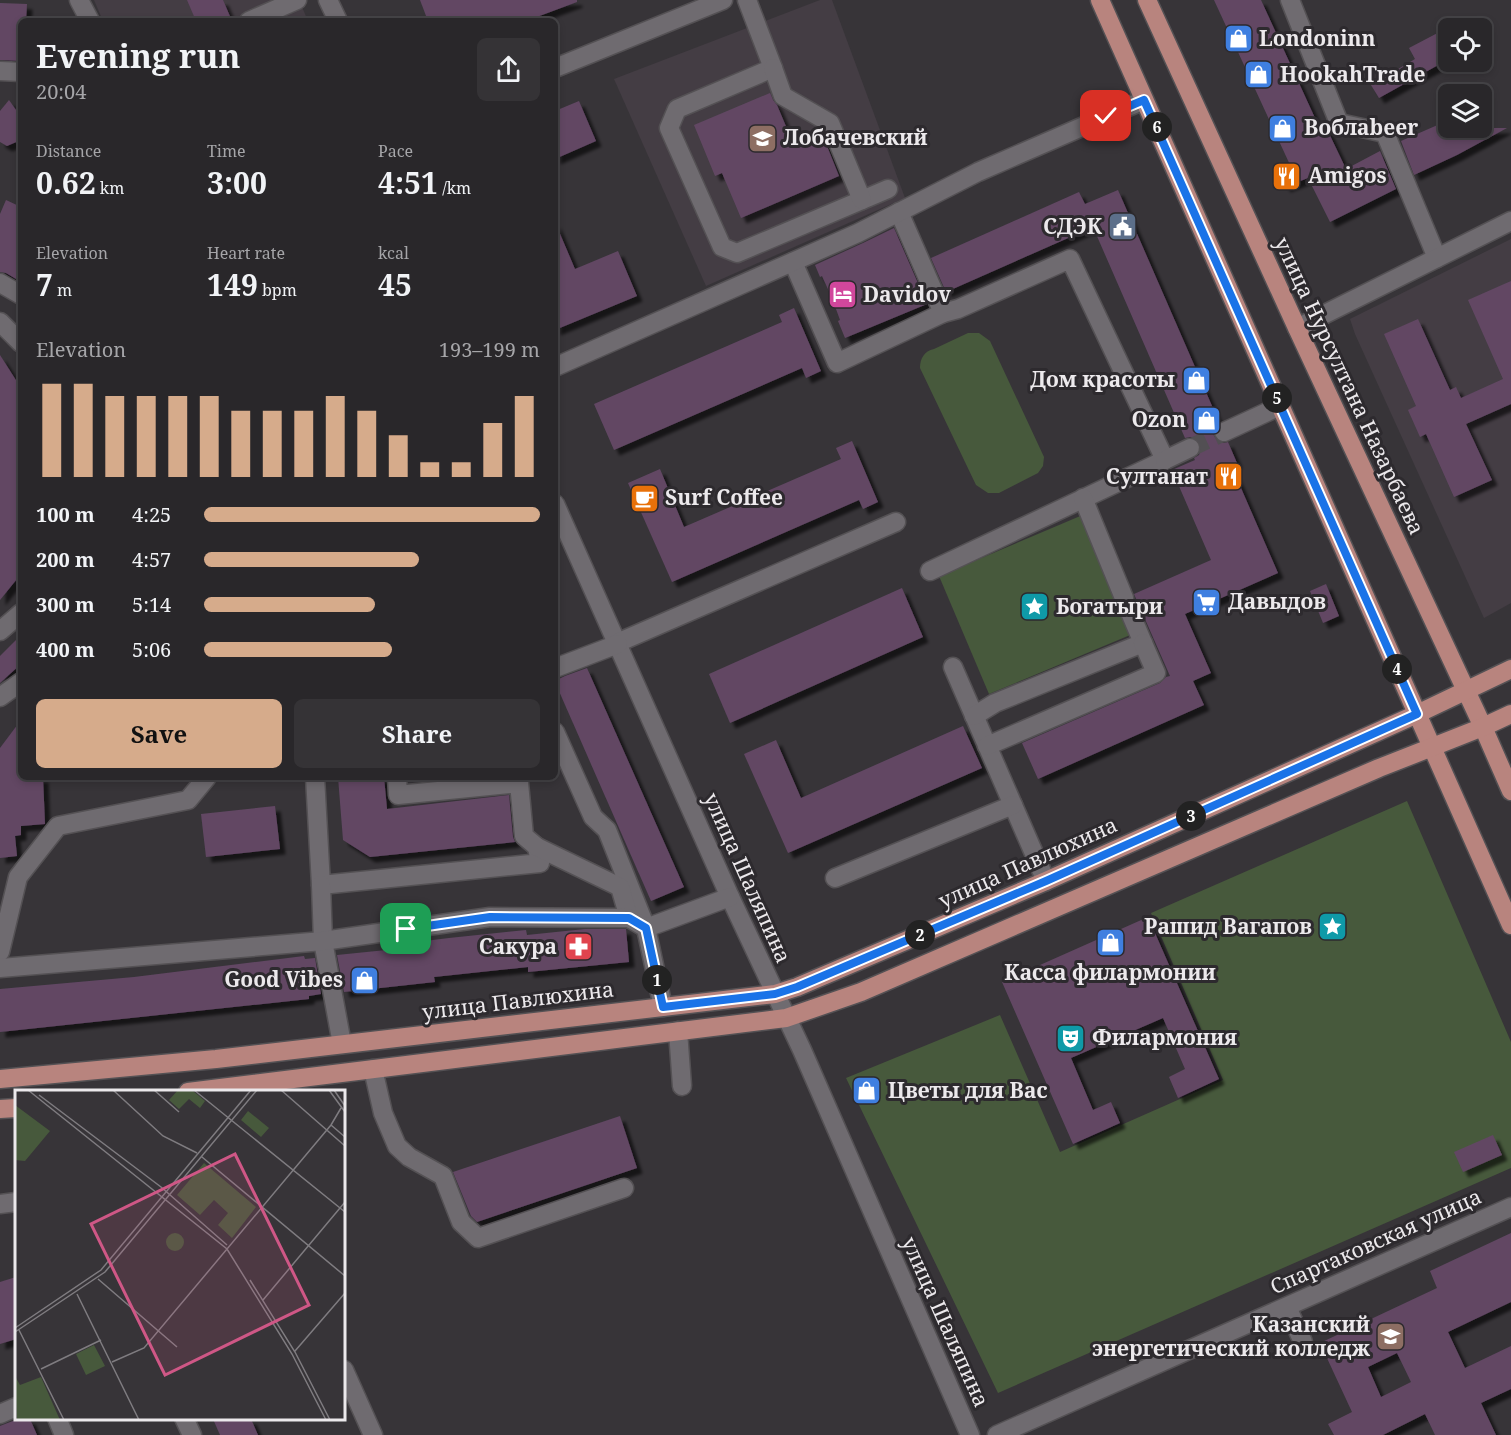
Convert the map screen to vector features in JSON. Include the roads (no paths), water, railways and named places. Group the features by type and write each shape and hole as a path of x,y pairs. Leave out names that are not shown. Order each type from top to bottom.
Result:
{"main road":[{"path":"1100,0 1511,924"},
{"name":"улица Нурсултана Назарбаева","path":"1147,0 1511,791"},
{"name":"улица Павлюхина","path":"0,1079 216,1059 775,994 797,987 1046,881 1417,714 1511,669"},
{"path":"217,1090 786,1018 861,992 1379,768 1511,714"},
{"path":"0,1109 15,1108"}],"street":[{"path":"79,0 88,18"},
{"path":"256,18 297,0"},
{"path":"328,0 337,18"},
{"path":"558,67 723,0"},
{"path":"747,0 783,96 830,123 862,200"},
{"path":"1290,0 1339,123 1385,133 1437,258"},
{"path":"773,68 677,110 669,128 722,247 737,253 888,189"},
{"path":"0,71 18,72"},
{"path":"899,212 894,216 978,172 1144,100"},
{"path":"558,366 858,233 899,212"},
{"path":"899,212 943,313"},
{"path":"1297,328 1511,221"},
{"path":"793,262 837,363 943,313 958,309 1070,259 1165,460"},
{"path":"0,283 18,293"},
{"path":"0,322 18,340"},
{"path":"1224,432 1280,406"},
{"path":"930,571 1190,448"},
{"path":"987,746 1156,673 1083,498"},
{"name":"улица Шаляпина","path":"558,511 730,897 802,1050 970,1435"},
{"path":"558,667 618,644 896,522"},
{"path":"0,631 18,616"},
{"path":"974,716 995,703 1143,643"},
{"path":"953,667 1046,881"},
{"path":"0,697 18,684"},
{"path":"558,739 593,817 607,830 646,928 663,1007"},
{"path":"0,952 18,877 58,826 188,800 205,780"},
{"path":"315,780 323,941 342,1044"},
{"path":"397,780 398,795 519,783 524,836 537,847 620,887 629,918"},
{"path":"835,878 1013,806"},
{"path":"321,885 540,863 537,847"},
{"path":"646,928 730,897"},
{"path":"0,968 323,941 490,917 629,918 646,928"},
{"path":"678,1031 682,1086"},
{"path":"373,1069 382,1113 397,1146 409,1157 443,1176 461,1222 478,1238 624,1188"},
{"path":"0,1204 15,1202"},
{"name":"Спартаковская улица","path":"996,1435 1511,1207"},
{"path":"1287,1307 1304,1342"},
{"path":"345,1372 373,1435"},
{"path":"0,1414 15,1407"},
{"path":"57,1420 64,1435"},
{"path":"184,1420 192,1435"}],"tunnel":[{"path":"1190,448 1224,432"}],"place":[{"name":"Londoninn","path":"1238,39"},
{"name":"HookahTrade","path":"1259,75"},
{"name":"Воблаbeer","path":"1283,128"},
{"name":"Лобачевский","path":"762,138"},
{"name":"Amigos","path":"1287,176"},
{"name":"СДЭК","path":"1123,227"},
{"name":"Davidov","path":"842,295"},
{"name":"Дом красоты","path":"1196,380"},
{"name":"Ozon","path":"1207,420"},
{"name":"Султанат","path":"1229,477"},
{"name":"Surf Coffee","path":"644,498"},
{"name":"Давыдов","path":"1207,602"},
{"name":"Богатыри","path":"1035,607"},
{"name":"Рашид Вагапов","path":"1333,927"},
{"name":"Касса филармонии","path":"1110,942"},
{"name":"Сакура","path":"578,947"},
{"name":"Good Vibes","path":"364,980"},
{"name":"Филармония","path":"1071,1038"},
{"name":"Цветы для Вас","path":"867,1091"},
{"name":"Казанский энергетический колледж","path":"1391,1337"}]}
